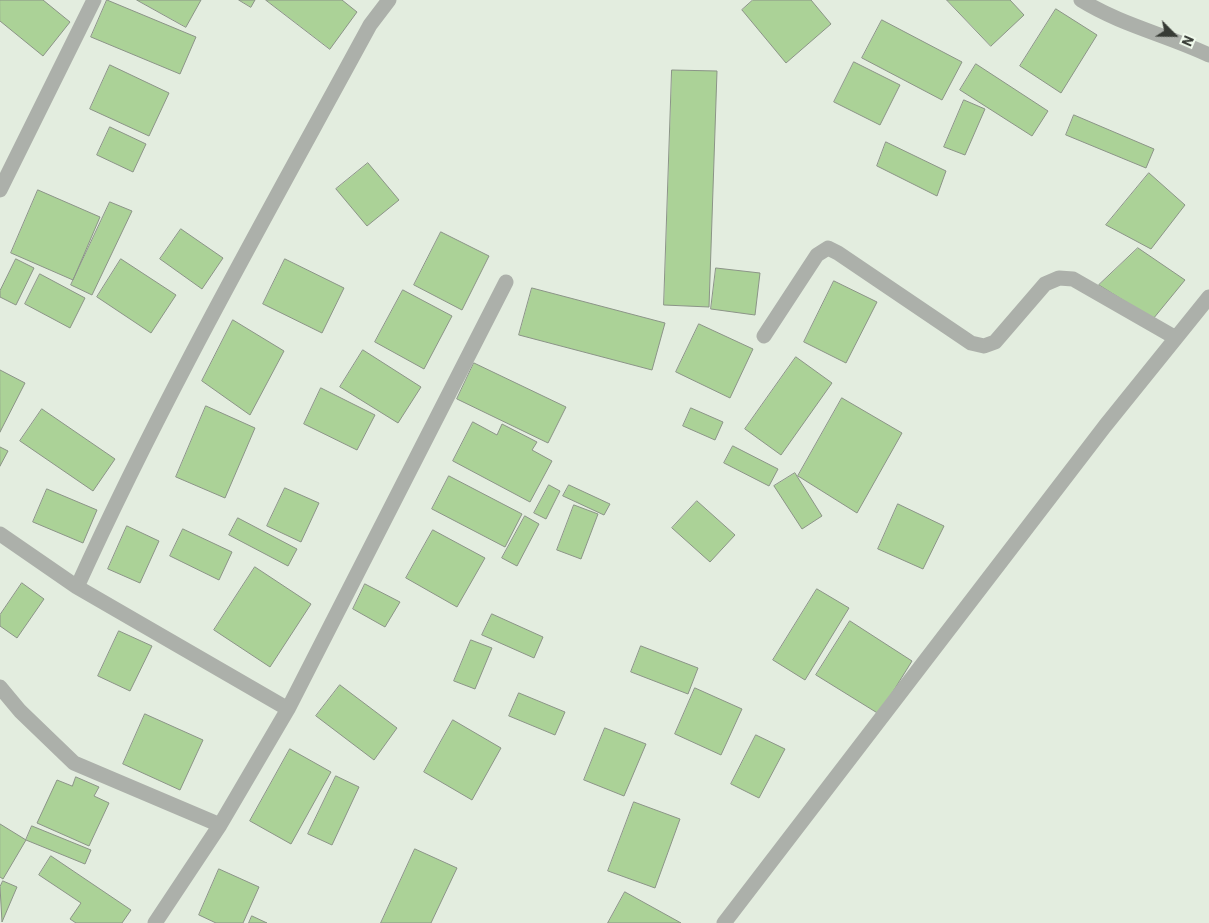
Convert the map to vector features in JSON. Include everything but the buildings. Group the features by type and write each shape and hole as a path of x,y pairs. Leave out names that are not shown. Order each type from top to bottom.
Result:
{"street":[{"path":"0,190 94,0"},
{"path":"77,587 119,495 216,308 370,25 389,0"},
{"path":"1081,0 1106,16 1181,42 1209,55"},
{"path":"764,336 817,256 828,248 971,343 984,346 995,342 1045,284 1060,278 1073,279 1176,338"},
{"path":"155,923 220,825 288,709 506,282"},
{"path":"724,923 1099,434 1209,298"},
{"path":"0,534 77,587 288,709"},
{"path":"0,687 20,711 74,762 220,825"}]}
